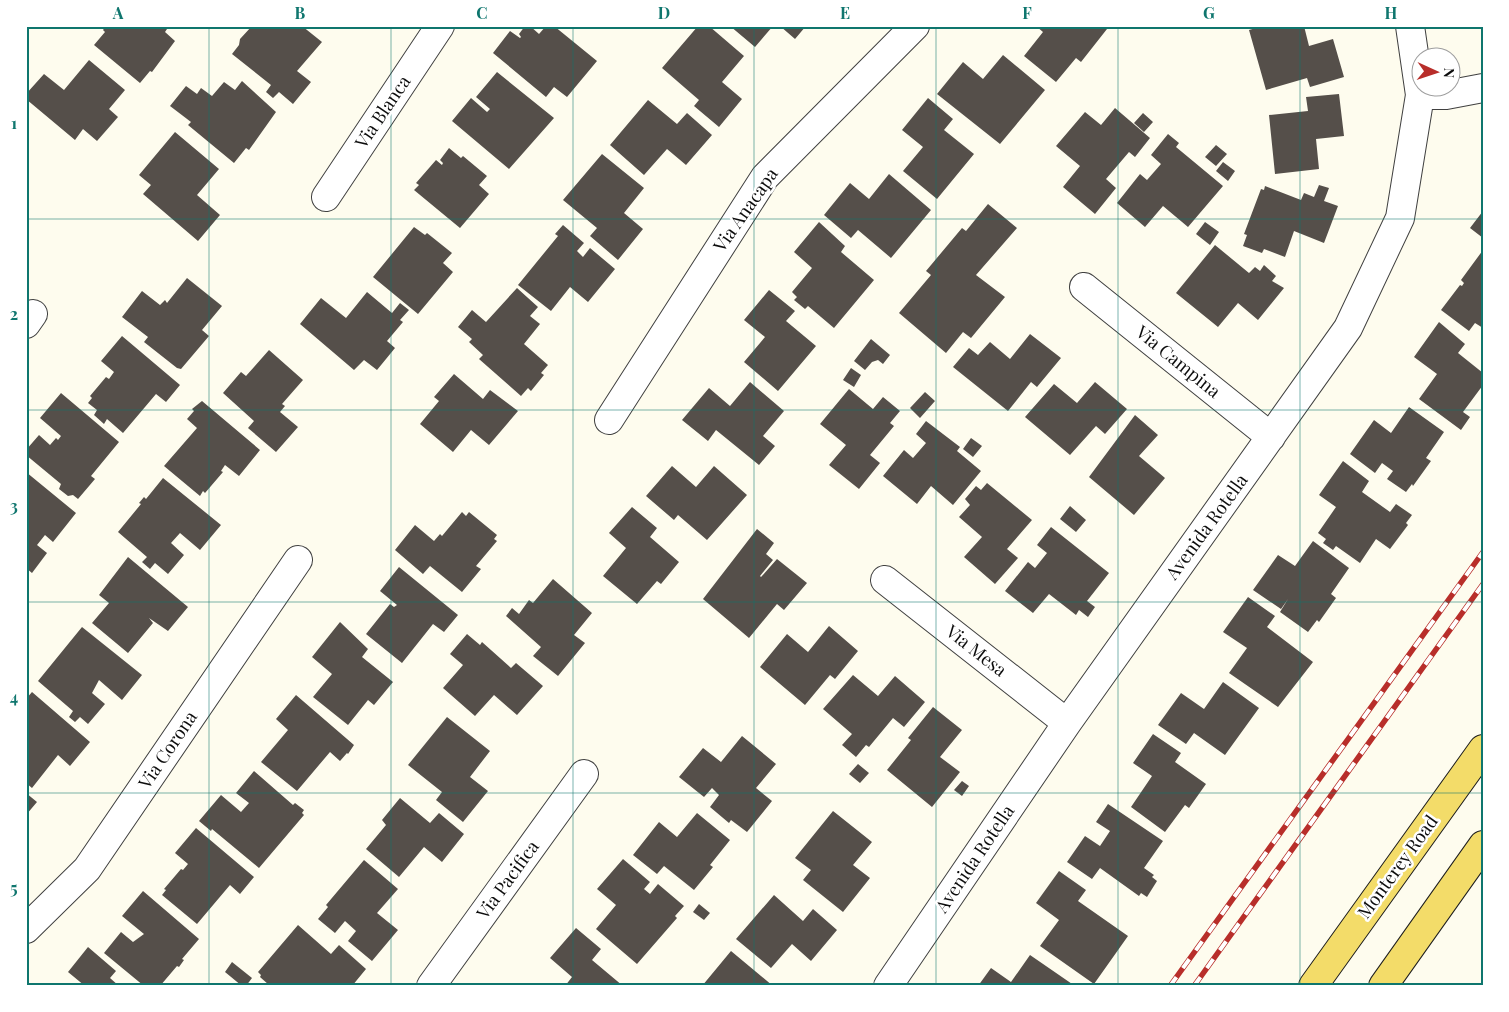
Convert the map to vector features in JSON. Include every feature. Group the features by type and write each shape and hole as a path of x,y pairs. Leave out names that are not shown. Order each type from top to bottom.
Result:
{"main road":[{"name":"Monterey Road","path":"1313,986 1483,749"},
{"path":"1383,986 1483,845"}],"street":[{"name":"Via Blanca","path":"326,197 440,26"},
{"name":"Via Anacapa","path":"609,420 765,177 915,26"},
{"name":"Avenida Rotella","path":"1410,26 1413,48"},
{"path":"1462,92 1483,88"},
{"name":"Avenida Rotella","path":"888,986 1067,723 1348,328 1400,218 1420,98"},
{"name":"Via Campina","path":"1084,287 1271,436"},
{"name":"Via Corona","path":"26,929 87,869 298,560"},
{"name":"Via Mesa","path":"885,580 1067,723"},
{"name":"Via Pacifica","path":"431,986 584,774"}],"building":[{"path":"106,26 169,26 165,32 175,41 152,72 150,71 140,83 94,45 105,32 103,30"},
{"path":"252,26 302,26 322,42 297,71 311,82 293,104 279,92 273,98 266,92 271,85 232,54 239,45 240,39"},
{"path":"525,26 530,26 539,34 546,26 554,26 597,61 567,97 554,87 546,97 493,53 510,31 520,38 519,34"},
{"path":"698,26 709,26 744,56 722,82 742,99 719,127 694,106 699,100 662,68"},
{"path":"730,26 773,26 755,47"},
{"path":"780,26 806,26 795,39"},
{"path":"1036,26 1104,26 1107,29 1081,62 1076,58 1056,82 1024,56 1043,32"},
{"path":"1263,26 1304,26 1309,46 1333,39 1344,77 1310,87 1307,78 1266,90 1249,30"},
{"path":"1003,55 1045,90 1000,144 937,94 963,62 983,79"},
{"path":"89,60 125,90 109,109 118,117 97,141 83,129 75,140 26,99 26,94 44,74 64,90"},
{"path":"497,72 554,118 509,169 452,121 471,98 487,112 490,109 476,97"},
{"path":"242,81 276,112 249,150 246,148 234,163 188,125 191,122 170,106 186,86 197,94 201,88 212,96 224,82 235,90"},
{"path":"1339,94 1344,136 1316,139 1319,169 1275,174 1269,115 1308,111 1306,97"},
{"path":"928,98 953,119 944,130 974,154 937,199 903,171 923,147 902,130"},
{"path":"648,100 677,124 687,113 712,135 686,165 667,149 644,175 610,145"},
{"path":"1115,108 1150,138 1135,157 1129,152 1106,179 1116,188 1095,214 1063,187 1080,166 1056,146 1085,112 1101,125"},
{"path":"1143,113 1153,122 1144,132 1134,123"},
{"path":"175,132 219,169 197,195 220,215 198,241 143,194 151,185 139,175"},
{"path":"1168,134 1179,143 1176,147 1223,186 1188,227 1163,206 1145,227 1117,203 1140,174 1147,180 1161,164 1151,155"},
{"path":"1216,145 1227,154 1216,166 1205,157"},
{"path":"449,148 461,158 463,156 487,176 479,185 489,194 460,228 414,190 419,185 416,183 436,160 442,165 443,163 440,160"},
{"path":"602,154 644,188 624,213 643,229 618,260 590,236 597,228 563,200"},
{"path":"1223,162 1235,171 1228,181 1216,171"},
{"path":"889,174 931,210 891,258 858,230 851,238 824,215 850,183 869,199"},
{"path":"1319,185 1329,188 1324,201 1338,206 1324,243 1294,231 1285,257 1264,249 1262,253 1243,246 1247,235 1244,234 1261,189 1264,190 1265,186 1301,200 1304,193 1314,197"},
{"path":"988,204 1017,228 976,275 1005,297 971,338 963,332 946,353 899,313 931,275 926,271 962,228 966,231"},
{"path":"1483,211 1483,238 1470,228"},
{"path":"819,222 845,246 841,252 874,280 834,328 808,306 805,309 794,300 797,297 792,292 812,268 794,252"},
{"path":"1205,222 1219,232 1210,245 1196,234"},
{"path":"563,225 584,243 577,251 583,257 590,248 615,269 588,302 570,287 551,311 518,285 558,236 555,234"},
{"path":"414,227 425,235 427,233 452,253 443,263 453,272 418,314 373,277"},
{"path":"1215,245 1249,273 1255,267 1260,271 1264,265 1276,276 1272,281 1284,288 1258,320 1238,303 1218,327 1176,293"},
{"path":"1483,250 1483,328 1475,323 1469,331 1441,310 1460,285 1462,286 1464,283 1461,280"},
{"path":"187,278 222,306 202,330 209,336 181,369 177,368 144,342 148,337 122,317 142,291 160,305 165,300 167,303"},
{"path":"517,288 538,307 530,316 540,324 524,344 548,365 541,373 544,375 531,391 528,388 521,396 479,359 483,355 469,342 472,339 458,327 472,310 486,322"},
{"path":"769,290 795,311 786,321 816,346 778,391 744,362 765,337 744,320"},
{"path":"367,292 392,313 400,303 409,310 400,320 403,322 387,341 395,348 377,370 364,360 354,370 300,324 321,298 346,318"},
{"path":"1439,322 1465,344 1458,353 1483,373 1483,385 1463,412 1470,417 1461,430 1419,399 1437,374 1414,357"},
{"path":"1030,334 1061,358 1037,387 1031,382 1008,411 953,367 969,348 978,355 990,342 1010,359"},
{"path":"122,336 180,385 166,402 156,394 123,433 107,419 104,424 94,415 97,410 88,403 92,398 90,396 106,377 109,379 114,372 101,361"},
{"path":"871,339 890,355 883,364 878,360 872,362 865,370 854,361"},
{"path":"269,350 303,380 282,404 285,406 280,412 298,427 276,452 248,428 254,421 223,393 241,372 246,376"},
{"path":"851,368 861,375 854,387 843,380"},
{"path":"454,374 483,399 490,390 518,411 489,445 471,430 453,452 420,424 439,401 434,397"},
{"path":"750,382 784,411 763,436 775,446 759,465 716,430 708,441 682,420 709,388 730,406"},
{"path":"1095,382 1127,409 1105,434 1096,426 1070,455 1025,417 1054,384 1077,403"},
{"path":"849,389 873,409 883,397 900,411 890,423 894,426 870,455 880,463 859,489 829,465 846,445 820,424"},
{"path":"925,392 935,401 920,418 910,408"},
{"path":"61,393 119,442 91,476 95,479 78,499 73,495 68,496 59,489 61,484 26,455 26,450 39,435 50,445 56,438 58,440 61,436 40,418"},
{"path":"202,401 260,450 239,476 225,465 221,471 223,472 205,493 203,491 200,496 164,466 197,428 187,419 194,411 192,409"},
{"path":"1409,407 1444,432 1426,458 1431,461 1413,486 1412,484 1406,492 1387,479 1393,471 1382,463 1375,473 1350,454 1374,420 1391,433"},
{"path":"1135,415 1158,435 1139,456 1165,478 1134,515 1089,477"},
{"path":"926,421 960,447 957,451 981,471 953,505 931,486 917,504 883,476 904,450 913,458 926,443 916,434"},
{"path":"971,438 982,446 973,457 963,449"},
{"path":"1343,461 1369,481 1362,492 1390,512 1396,504 1412,515 1406,523 1408,525 1390,549 1376,539 1360,563 1336,546 1333,550 1323,543 1326,539 1318,533 1336,507 1319,495"},
{"path":"672,466 696,487 714,466 747,495 707,540 678,515 674,520 646,496"},
{"path":"26,472 76,513 53,542 45,535 37,545 47,553 32,573 26,568"},
{"path":"163,478 221,525 200,550 180,533 171,543 184,555 168,574 155,563 150,569 142,562 147,557 118,532 141,504 139,503 144,497 146,499"},
{"path":"987,483 1032,520 1007,549 1018,558 995,584 964,557 982,537 959,517 970,505 965,499 976,486 981,490"},
{"path":"1070,506 1086,520 1076,532 1060,519"},
{"path":"632,507 657,528 650,537 679,562 661,584 657,581 637,604 603,576 626,548 609,533"},
{"path":"462,512 466,516 469,512 497,535 494,539 497,541 476,566 481,569 462,592 430,566 423,574 395,550 415,525 434,541 440,534 442,536"},
{"path":"1051,527 1109,573 1087,601 1095,607 1088,617 1079,610 1076,615 1049,594 1033,613 1005,591 1028,562 1035,568 1047,553 1037,545"},
{"path":"757,529 774,543 766,554 773,560 760,576 777,559 807,583 784,610 777,604 749,638 703,599"},
{"path":"1313,541 1349,568 1331,594 1336,598 1319,622 1317,620 1308,632 1280,612 1288,599 1281,609 1253,590 1278,555 1295,566"},
{"path":"128,557 188,607 168,631 149,618 153,623 128,653 92,623 109,603 99,595"},
{"path":"399,567 458,615 444,632 433,624 402,663 366,634 390,604 394,607 397,605 380,591"},
{"path":"553,579 592,613 574,635 585,643 558,676 533,656 541,647 506,616 512,608 519,614 529,600 533,603"},
{"path":"1248,597 1275,616 1267,627 1313,662 1278,707 1229,673 1247,648 1223,632"},
{"path":"340,622 368,649 362,657 393,682 374,705 368,700 348,725 313,697 332,674 312,657"},
{"path":"829,626 858,651 835,679 830,675 805,705 760,667 787,634 808,652"},
{"path":"82,627 142,675 122,700 99,680 92,693 105,704 88,724 80,717 75,722 69,717 73,711 38,681"},
{"path":"467,634 480,645 482,642 511,668 516,663 543,686 517,715 494,695 475,716 443,688 463,665 450,654"},
{"path":"853,675 878,696 895,676 925,702 904,727 893,718 869,747 866,745 856,757 842,745 852,734 823,709"},
{"path":"1223,682 1259,708 1225,755 1194,733 1186,744 1158,725 1181,693 1204,709"},
{"path":"32,692 90,742 70,766 58,755 32,788 26,783 26,699"},
{"path":"296,695 354,745 340,761 330,752 297,791 261,762 288,730 276,719"},
{"path":"933,707 962,730 940,757 960,772 932,807 887,770 911,740 908,738"},
{"path":"447,717 490,751 470,777 488,791 463,822 436,800 442,792 408,765"},
{"path":"1153,734 1181,753 1175,762 1206,784 1189,808 1185,805 1165,832 1131,807 1152,776 1133,763"},
{"path":"742,736 776,764 756,788 772,801 747,832 731,820 729,823 710,807 719,795 712,788 704,797 679,777 703,748 721,762"},
{"path":"858,764 869,773 860,783 849,774"},
{"path":"254,771 293,805 295,803 304,810 302,813 304,815 259,868 212,829 211,831 199,821 221,795 241,812 249,803 236,793"},
{"path":"962,781 969,786 962,796 954,790"},
{"path":"26,793 37,802 26,815"},
{"path":"400,798 430,823 439,813 464,834 442,862 424,847 399,877 366,849 386,825 382,820"},
{"path":"1108,804 1163,841 1144,868 1154,875 1152,877 1157,881 1147,897 1141,893 1139,896 1100,868 1092,879 1067,862 1085,836 1100,846 1110,831 1096,822"},
{"path":"833,811 872,842 853,865 870,878 843,912 803,880 811,870 795,858"},
{"path":"697,813 730,840 710,865 713,867 694,890 664,866 657,874 633,855 659,822 677,837"},
{"path":"196,828 254,877 240,894 230,885 197,924 162,895 166,890 164,889 181,869 183,870 188,864 175,853"},
{"path":"623,859 650,882 644,889 650,894 658,884 684,906 675,916 677,918 637,964 596,929 616,905 597,889"},
{"path":"364,860 398,889 377,913 398,930 372,961 348,941 356,931 345,921 335,933 318,919 328,907 326,905"},
{"path":"1059,871 1086,890 1078,901 1128,936 1094,984 1040,946 1059,920 1036,903"},
{"path":"143,891 199,939 182,959 184,960 179,967 177,966 160,986 144,986 104,953 121,932 133,942 144,934 122,916"},
{"path":"774,895 803,921 813,909 837,930 811,961 792,944 771,968 736,939"},
{"path":"699,904 710,913 704,920 693,912"},
{"path":"298,925 331,954 339,945 366,969 352,986 324,986 321,983 319,986 274,986 271,983 269,985 260,977 261,975 258,972"},
{"path":"576,928 601,949 592,960 623,986 565,986 572,977 550,958"},
{"path":"88,947 116,971 110,978 119,986 85,986 68,972"},
{"path":"731,951 773,986 702,986"},
{"path":"1030,955 1075,986 978,986 991,968 1011,982"},
{"path":"232,962 252,978 246,986 242,986 225,972"}],"railway":[{"path":"1170,986 1483,552"},
{"path":"1194,986 1483,584"}]}
